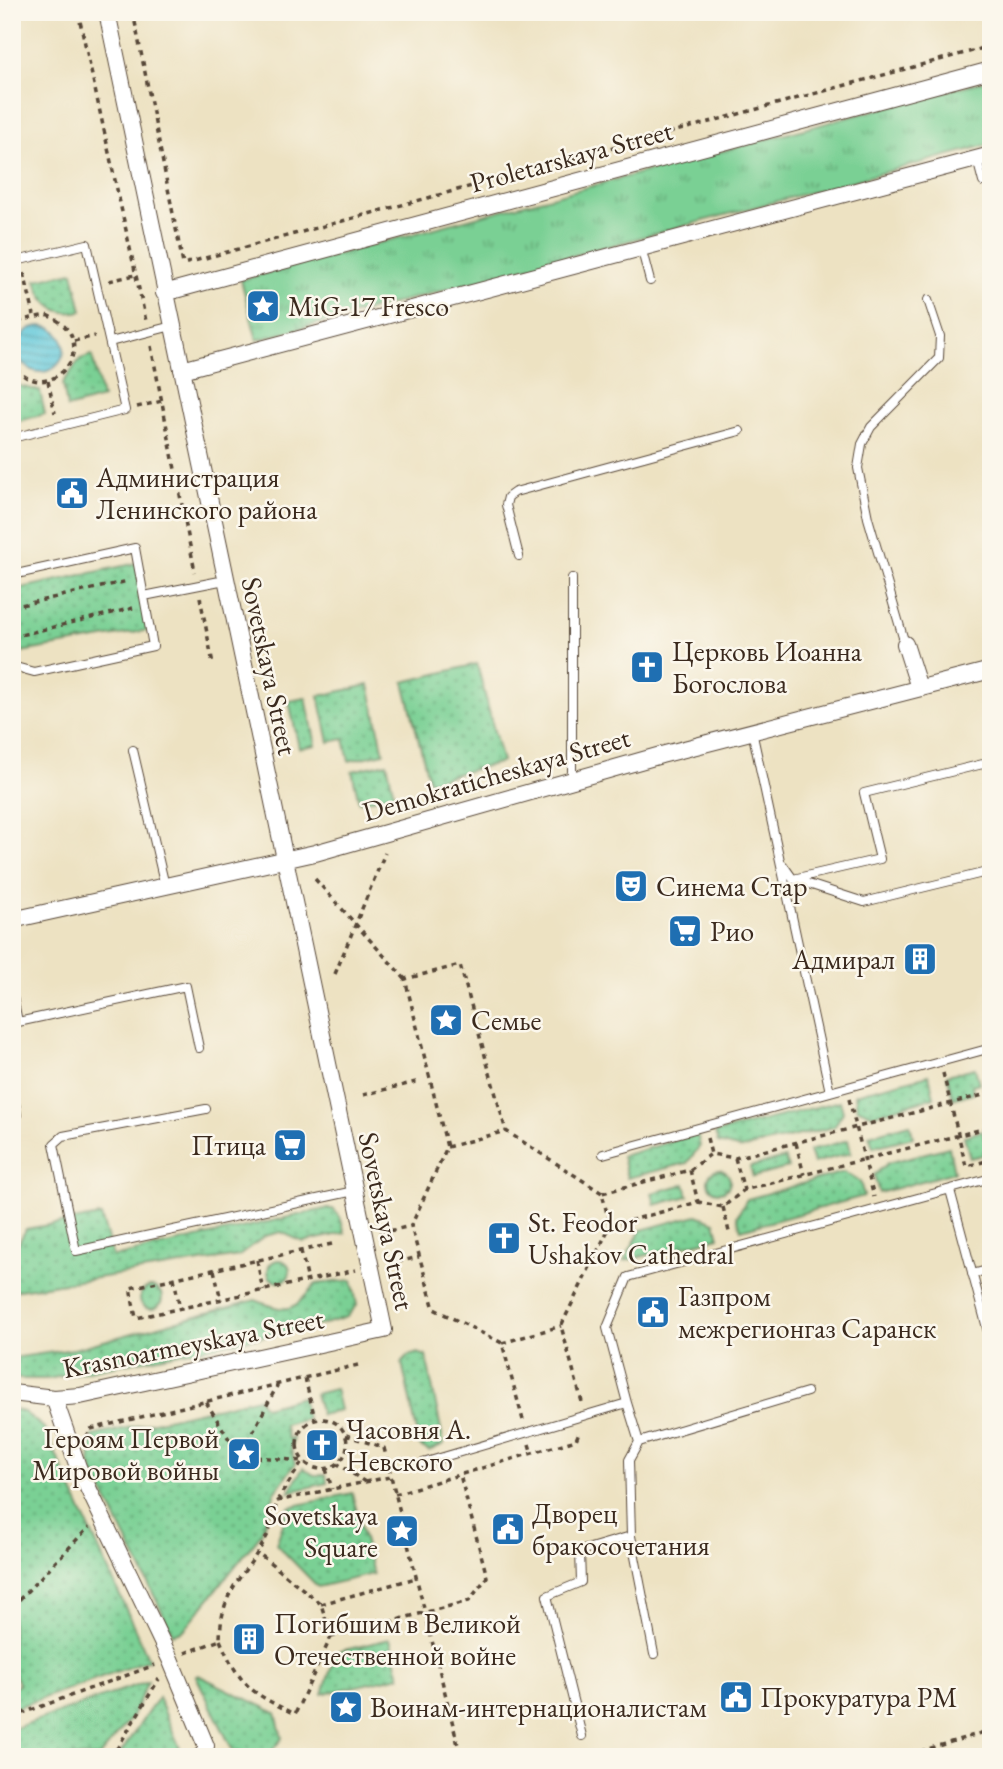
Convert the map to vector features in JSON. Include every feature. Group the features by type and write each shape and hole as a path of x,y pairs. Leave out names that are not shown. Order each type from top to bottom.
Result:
{"street":[{"name":"Sovetskaya Street","path":"107,12 384,1331"},
{"name":"Proletarskaya Street","path":"164,293 991,70"},
{"path":"182,370 984,157"},
{"path":"905,643 919,688"},
{"name":"Demokraticheskaya Street","path":"14,923 284,860 752,731 991,670"},
{"name":"Krasnoarmeyskaya Street","path":"12,1393 54,1398 107,1391 384,1331"},
{"path":"54,1398 78,1467 170,1659 200,1751"}],"lane":[{"path":"983,182 984,157"},
{"path":"12,438 125,410 87,244 16,261"},
{"path":"641,247 650,281"},
{"path":"905,643 868,518 858,468 862,444 871,427 939,358 940,337 928,300"},
{"path":"108,338 172,326"},
{"path":"519,556 506,505 508,497 515,492 740,431"},
{"path":"12,575 135,548 153,646 34,672 12,666"},
{"path":"572,578 572,780"},
{"path":"144,596 225,580"},
{"path":"752,731 830,1091"},
{"path":"133,750 165,887"},
{"path":"793,879 880,859 864,793 991,761"},
{"path":"780,860 793,879 864,902 991,871"},
{"path":"12,992 15,1026 186,986 199,1048"},
{"path":"603,1154 991,1048"},
{"path":"12,1085 18,1115 12,1126"},
{"path":"206,1110 63,1136 54,1144 76,1251 354,1191"},
{"path":"639,1442 607,1328 628,1277 991,1178"},
{"path":"950,1189 991,1343"},
{"path":"972,1274 991,1269"},
{"path":"654,1654 631,1536 629,1460 639,1442 807,1392"},
{"path":"423,1463 627,1403"},
{"path":"582,1736 547,1596 581,1582 580,1551 631,1536"}],"path":[{"path":"134,12 183,264 991,46"},
{"path":"16,261 34,315"},
{"path":"96,284 136,275"},
{"path":"12,331 22,320 34,315 46,315 59,320 68,328 74,341 74,353 69,366 48,381 35,381 23,376 12,365"},
{"path":"74,341 108,338"},
{"path":"48,381 58,427"},
{"path":"125,410 162,401"},
{"path":"12,607 141,579"},
{"path":"12,637 146,605"},
{"path":"335,974 385,853"},
{"path":"315,879 405,979 447,1147 411,1226 434,1308 502,1343 561,1326"},
{"path":"395,1493 576,1440 585,1415 561,1326 610,1226 602,1194 506,1131 460,965 405,979"},
{"path":"955,1070 943,1073 967,1166 991,1160"},
{"path":"363,1094 420,1081"},
{"path":"846,1087 877,1209"},
{"path":"602,1194 690,1170 711,1154 735,1158 991,1093"},
{"path":"723,1207 744,1190 991,1127"},
{"path":"447,1147 506,1131"},
{"path":"796,1143 804,1175"},
{"path":"735,1158 744,1190"},
{"path":"690,1170 698,1202"},
{"path":"610,1226 698,1202 723,1207"},
{"path":"723,1207 733,1248"},
{"path":"380,1234 411,1226"},
{"path":"332,1244 130,1288 136,1318 419,1256"},
{"path":"301,1251 308,1281"},
{"path":"257,1260 263,1291"},
{"path":"214,1270 221,1300"},
{"path":"174,1278 180,1309"},
{"path":"502,1343 532,1454"},
{"path":"85,1440 92,1429 358,1365"},
{"path":"305,1378 315,1419"},
{"path":"248,1441 278,1384"},
{"path":"206,1402 234,1447"},
{"path":"303,1461 297,1445 298,1437 301,1429 315,1419 330,1420 346,1435 384,1448 461,1757"},
{"path":"256,1457 303,1461 310,1466 326,1469 338,1464 346,1451 346,1435"},
{"path":"240,1441 248,1441 255,1446 256,1457 251,1464 239,1464 232,1454 234,1447 240,1441"},
{"path":"257,1552 321,1604 331,1637 295,1714 255,1694 233,1669 220,1640 221,1615 228,1592 268,1536 277,1501 303,1461"},
{"path":"338,1464 365,1482"},
{"path":"326,1469 332,1489"},
{"path":"331,1637 469,1601 487,1577 460,1475"},
{"path":"277,1501 391,1476"},
{"path":"12,1608 93,1523"},
{"path":"321,1604 416,1578"},
{"path":"12,1717 220,1640"},
{"path":"110,1757 170,1659"},
{"path":"901,1757 991,1730"}],"green space":[{"path":"991,79 991,144 257,340 241,280"},
{"path":"73,272 82,311 58,310 46,301 36,280"},
{"path":"92,355 102,398 67,408 63,383 80,359"},
{"path":"12,378 16,385 40,391 45,414 12,423"},
{"path":"137,563 150,630 15,653 12,590"},
{"path":"477,664 502,762 429,781 404,682"},
{"path":"369,685 384,753 349,761 344,739 329,742 319,696"},
{"path":"306,698 316,745 299,748 289,701"},
{"path":"387,763 394,794 359,802 352,771"},
{"path":"975,1068 979,1083 972,1085 973,1093 953,1099 947,1075"},
{"path":"929,1075 934,1097 873,1115 857,1108 855,1094"},
{"path":"840,1101 843,1112 834,1127 741,1149 718,1143 715,1133"},
{"path":"910,1124 913,1137 873,1147 869,1135"},
{"path":"982,1131 985,1139 991,1138 991,1153 970,1158 964,1136"},
{"path":"697,1134 700,1146 687,1163 627,1178 622,1156"},
{"path":"848,1140 851,1153 813,1163 809,1151"},
{"path":"949,1147 954,1172 879,1193 874,1175 888,1163"},
{"path":"785,1158 788,1168 753,1177 750,1167"},
{"path":"719,1170 729,1177 730,1181 723,1191 719,1192 709,1185 708,1181 715,1171"},
{"path":"844,1172 860,1182 864,1196 741,1230 737,1216 747,1199"},
{"path":"685,1184 688,1196 655,1205 652,1193"},
{"path":"333,1209 340,1217 345,1233 303,1242 281,1232 265,1236 239,1256 12,1291 12,1255 26,1229 101,1216 113,1257"},
{"path":"697,1215 715,1222 719,1237 624,1261 641,1230"},
{"path":"279,1260 289,1267 290,1271 283,1281 279,1282 269,1275 268,1271 275,1261"},
{"path":"352,1280 357,1305 347,1317 325,1324 48,1379 12,1379 12,1358 74,1349 255,1300 276,1307 290,1308 316,1284"},
{"path":"151,1287 161,1294 162,1298 155,1308 151,1309 141,1302 140,1298 147,1288"},
{"path":"418,1353 426,1356 444,1444 429,1451 420,1446 402,1363 408,1356"},
{"path":"335,1389 340,1410 321,1415 315,1394"},
{"path":"302,1397 307,1419 284,1425 288,1439 293,1438 291,1449 295,1464 275,1492 261,1534 184,1630 173,1634 90,1465 92,1436 258,1398 265,1407"},
{"path":"12,1409 24,1412 44,1428 149,1660 12,1709 12,1688 19,1685 12,1669"},
{"path":"303,1468 314,1475 326,1475 327,1483 289,1492"},
{"path":"352,1493 373,1574 318,1587 276,1544 289,1507"},
{"path":"390,1639 400,1676 323,1694 336,1652"},
{"path":"196,1676 276,1713 282,1738 267,1757 233,1751"},
{"path":"148,1681 132,1717 99,1757 12,1757 12,1729"},
{"path":"158,1697 180,1748 177,1757 118,1757"}],"water":[{"path":"41,326 58,332 64,349 58,366 41,372 24,366 18,349 24,332"}],"place":[{"name":"MiG-17 Fresco","path":"263,306"},
{"name":"Администрация Ленинского района","path":"72,493"},
{"name":"Церковь Иоанна Богослова","path":"647,667"},
{"name":"Синема Стар","path":"631,886"},
{"name":"Рио","path":"685,931"},
{"name":"Адмирал","path":"920,959"},
{"name":"Семье","path":"446,1020"},
{"name":"Птица","path":"290,1145"},
{"name":"St. Feodor Ushakov Cathedral","path":"504,1238"},
{"name":"Газпром межрегионгаз Саранск","path":"653,1312"},
{"name":"Часовня А. Невского","path":"322,1445"},
{"name":"Героям Первой Мировой войны","path":"244,1454"},
{"name":"Дворец бракосочетания","path":"508,1529"},
{"name":"Sovetskaya Square","path":"402,1531"},
{"name":"Погибшим в Великой Отечественной войне","path":"249,1639"},
{"name":"Прокуратура РМ","path":"736,1697"},
{"name":"Воинам-интернационалистам","path":"346,1707"}]}
